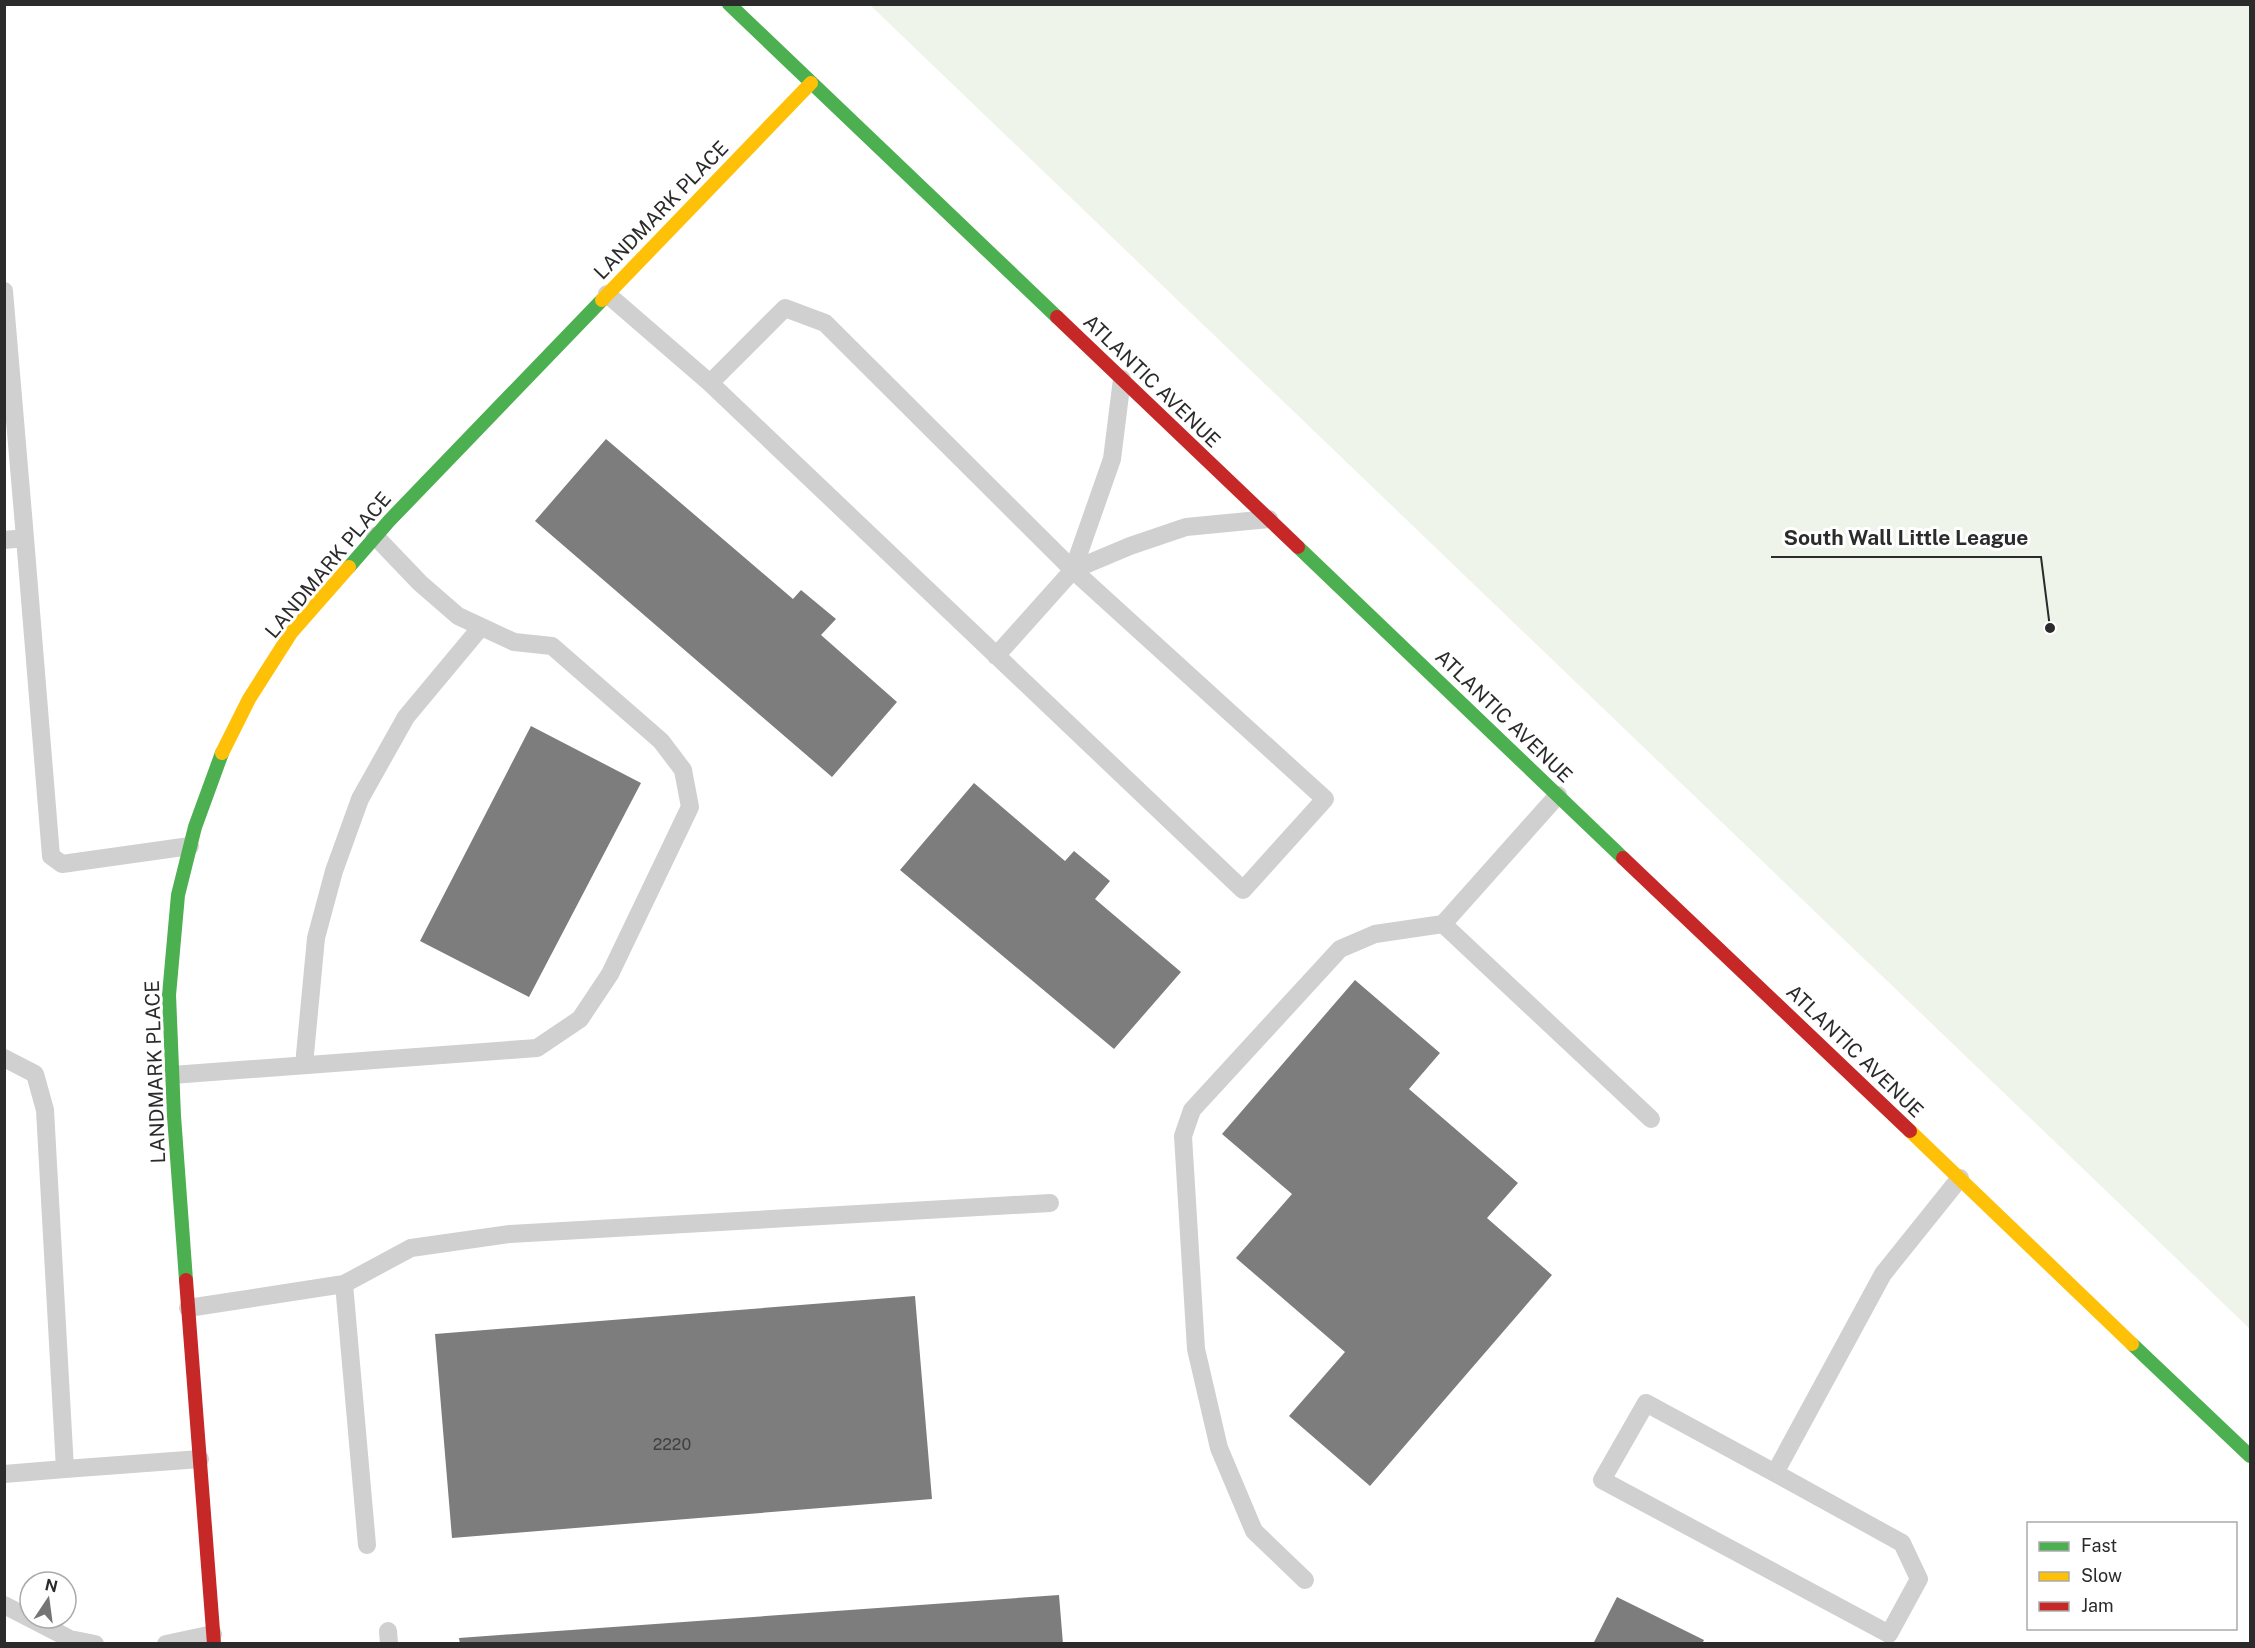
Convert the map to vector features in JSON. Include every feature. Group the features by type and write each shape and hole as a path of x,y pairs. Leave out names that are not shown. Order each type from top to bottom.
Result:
{"main road":[{"name":"ATLANTIC AVENUE","path":"729,4 2250,1456"},
{"name":"LANDMARK PLACE","path":"213,1639 172,1075 169,995 178,895 195,827 218,761 249,699 291,633 375,536 811,83"}],"lane":[{"path":"4,291 9,398 25,538 51,856 62,864 190,846"},
{"path":"607,294 710,383 1243,890 1325,799 1073,570 825,323 785,308 710,383"},
{"path":"996,656 1073,570 1112,459 1122,379"},
{"path":"1073,570 1130,546 1186,527 1269,519"},
{"path":"172,1075 537,1048 580,1019 610,974 690,807 683,770 661,741 552,646 514,642 458,616 420,583 375,536"},
{"path":"4,540 25,538"},
{"path":"304,1065 315,938 334,871 360,799 406,717 481,627"},
{"path":"1305,1580 1254,1531 1219,1448 1196,1349 1183,1136 1192,1110 1340,949 1375,934 1443,924 1558,795"},
{"path":"1443,924 1651,1119"},
{"path":"4,1058 35,1074 45,1110 65,1469"},
{"path":"1775,1473 1883,1274 1960,1178"},
{"path":"188,1308 344,1284 411,1248 510,1234 1050,1203"},
{"path":"344,1284 367,1545"},
{"path":"1646,1403 1775,1473 1902,1543 1919,1578 1889,1634 1602,1480 1646,1403"},
{"path":"4,1474 200,1459"},
{"path":"5,1606 70,1639 87,1643"},
{"path":"166,1644 213,1639"}],"shaded area":[{"path":"870,5 2250,5 2250,1329"}],"building":[{"path":"606,439 793,599 801,590 836,619 821,635 897,702 832,777 535,521"},
{"path":"531,726 641,783 529,997 420,941"},
{"path":"974,783 1065,861 1074,851 1110,881 1095,899 1181,972 1114,1049 900,870"},
{"path":"1355,980 1440,1053 1409,1089 1518,1183 1487,1218 1552,1275 1370,1486 1289,1416 1345,1352 1236,1258 1292,1194 1222,1134"},
{"path":"915,1296 932,1499 452,1538 435,1334"},
{"path":"1059,1595 1063,1644 460,1644 459,1638"},
{"path":"1617,1597 1704,1640 1702,1644 1593,1644"}],"traffic: fast":[{"path":"729,4 1057,317"},
{"path":"349,567 389,521 602,300"},
{"path":"1298,547 1623,858"},
{"path":"186,1280 174,1116 169,995 178,895 195,827 222,753"},
{"path":"2132,1344 2250,1456"}],"traffic: slow":[{"path":"602,300 811,83"},
{"path":"222,753 249,699 291,633 349,567"},
{"path":"1910,1131 2132,1344"}],"traffic: jam":[{"path":"1057,317 1298,547"},
{"path":"1623,858 1910,1131"},
{"path":"186,1280 214,1644"}],"place":[{"name":"South Wall Little League","path":"2050,628"}]}
